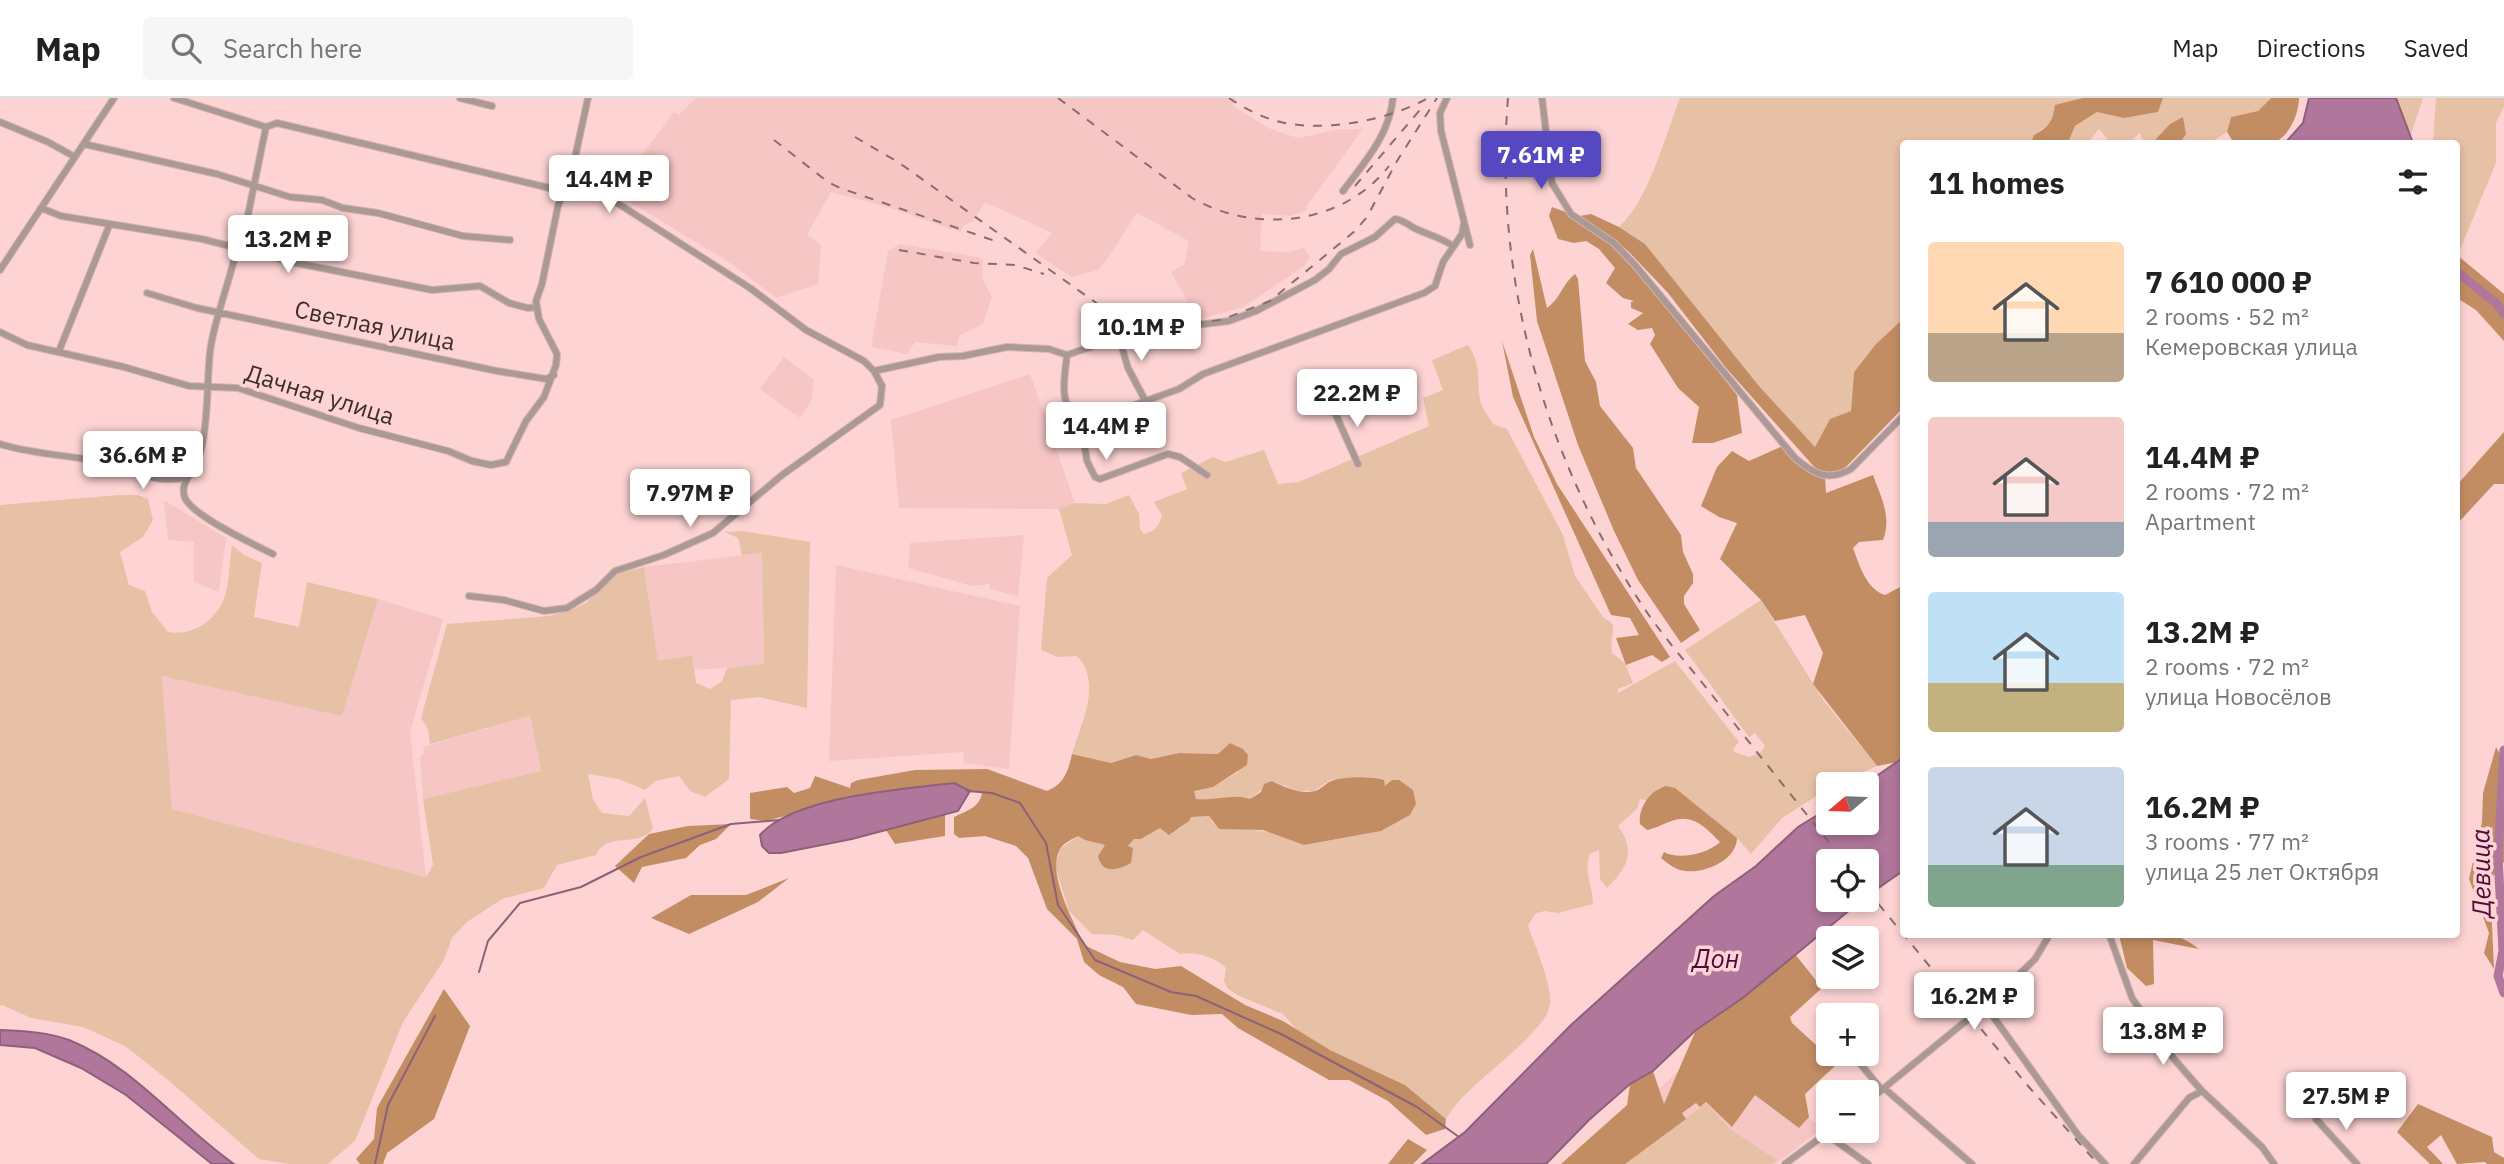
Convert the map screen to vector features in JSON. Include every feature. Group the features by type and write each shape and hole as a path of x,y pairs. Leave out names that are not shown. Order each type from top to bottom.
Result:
{"street":[{"path":"0,271 114,98"},
{"path":"174,98 266,127 277,123 562,191"},
{"path":"460,98 492,106"},
{"path":"554,375 557,354 538,319 536,307 562,191 574,162 588,98"},
{"path":"1343,191 1375,147 1390,114 1393,98"},
{"path":"1447,98 1440,113 1441,131 1470,245"},
{"path":"1542,98 1552,184 1571,215 1614,243 1796,458 1810,471 1825,477 1851,469 1900,419"},
{"path":"0,122 48,142 75,157"},
{"path":"266,127 252,185 242,249 234,260 212,341 208,402 202,437 194,468 183,488 186,501 220,527 273,554"},
{"path":"84,144 183,167 290,197 322,200 344,208 463,236 510,240"},
{"path":"469,596 504,600 544,611 567,608 596,590 615,571 664,555 713,533 782,475 880,405 882,386 874,371 848,352 806,330 750,288 620,206 590,183 574,162"},
{"path":"41,208 61,216 109,226 202,239 296,263 432,290 481,286 509,303 528,308 536,307"},
{"path":"874,371 928,359 963,356 1007,347 1049,349 1067,355 1145,328 1172,328 1230,321 1256,311 1315,280 1329,269 1341,254 1375,237 1395,219 1403,220 1415,229 1436,234 1453,246"},
{"path":"1081,424 1179,389 1203,374 1424,293 1435,286 1443,262 1462,234 1464,223"},
{"path":"59,351 109,226"},
{"name":"Светлая улица","path":"147,293 197,308 497,371 546,379 554,375"},
{"name":"Дачная улица","path":"0,332 27,345 189,386 238,388 359,428 491,465 506,462 526,421 544,397 554,375"},
{"path":"1119,337 1128,368 1145,400"},
{"path":"1067,355 1063,393 1065,405 1071,417 1081,424 1087,461 1095,477 1100,479 1168,454 1180,457 1207,475"},
{"path":"1331,404 1358,464"},
{"path":"0,444 43,455 98,461 157,481 188,477"},
{"path":"1879,1092 1985,1005 2035,959 2048,938"},
{"path":"2110,938 2132,998 2174,1059 2202,1091 2262,1147 2274,1164"},
{"path":"1985,1005 2078,1135 2105,1164"},
{"path":"1863,1066 1883,1089 1972,1164"},
{"path":"2134,1164 2189,1098 2202,1091"},
{"path":"2316,1119 2357,1164"},
{"path":"1785,1164 1816,1141"},
{"path":"1842,1143 1868,1164"}],"shaded area":[{"path":"696,98 1236,98 1233,106 1268,128 1298,138 1340,129 1363,129 1306,207 1307,210 1291,216 1262,214 1260,251 1288,252 1304,248 1310,257 1303,267 1243,307 1198,320 1171,272 1184,265 1189,241 1137,213 1098,270 1072,277 1035,253 1052,233 985,202 973,221 963,226 960,232 890,208 831,192 807,235 821,245 818,284 776,298 730,263 614,192 674,112 679,115"},
{"path":"1680,98 2083,99 2034,135 2032,140 1900,140 1900,322 1876,344 1854,372 1851,411 1830,419 1815,447 1759,386 1645,244 1619,227 1639,201"},
{"path":"2083,98 2163,98 2158,112 2124,118 2097,112 2075,126 2069,140 2032,140 2034,135 2049,123 2055,105"},
{"path":"2163,98 2271,98 2258,111 2231,117 2227,132 2215,140 2182,140 2186,134 2183,118 2170,124 2155,140 2143,140 2140,133 2132,140 2108,140 2099,129 2090,140 2070,140 2075,126 2097,112 2124,118 2158,112"},
{"path":"2271,98 2299,98 2295,119 2279,140 2232,140 2227,132 2231,117 2258,111"},
{"path":"2396,98 2423,98 2411,134 2398,108"},
{"path":"2436,98 2504,98 2504,107 2496,123 2496,163 2460,250 2460,140 2433,140"},
{"path":"2183,117 2186,134 2182,140 2155,140 2170,124"},
{"path":"1552,207 1571,214 1632,261 1737,395 1742,433 1713,443 1692,443 1699,407 1678,388 1650,344 1655,335 1652,328 1638,330 1628,324 1643,313 1631,308 1631,302 1634,301 1623,298 1606,283 1615,268 1599,249 1586,241 1574,243 1558,239 1549,216"},
{"path":"1591,214 1619,227 1645,244 1759,386 1815,447 1830,419 1851,411 1854,372 1876,344 1900,322 1900,411 1843,470 1827,473 1817,470 1726,368 1668,293 1628,251 1580,216"},
{"path":"900,244 983,258 982,279 992,297 983,324 959,336 957,346 915,342 907,354 871,347 888,251"},
{"path":"1533,249 1547,308 1575,274 1578,279 1585,361 1596,382 1600,406 1633,448 1636,468 1681,535 1683,552 1693,574 1693,583 1684,596 1684,604 1700,630 1681,643 1638,580 1578,445 1537,321 1530,255"},
{"path":"2460,257 2504,294 2504,341 2476,310 2460,300"},
{"path":"1502,341 1534,437 1557,484 1670,657 1662,662 1652,655 1626,665 1616,638 1639,635 1630,618 1611,615 1513,397"},
{"path":"1468,345 1472,352 1477,365 1483,409 1493,424 1507,429 1563,535 1575,576 1603,617 1613,624 1612,653 1625,663 1633,683 1618,689 1618,693 1675,661 1739,742 1733,749 1734,752 1749,757 1761,752 1765,746 1755,733 1749,737 1685,650 1761,600 1824,701 1877,766 1863,772 1816,772 1816,796 1782,818 1751,854 1737,838 1674,788 1658,788 1646,800 1640,799 1637,809 1618,826 1624,835 1628,851 1624,866 1614,881 1607,888 1600,879 1599,850 1590,854 1588,873 1593,904 1558,913 1536,913 1528,925 1549,990 1549,1008 1545,1017 1524,1042 1464,1096 1446,1119 1405,1085 1330,1050 1296,1029 1283,1014 1237,995 1227,988 1224,981 1226,968 1217,961 1199,954 1180,954 1143,930 1133,940 1116,935 1092,934 1069,911 1055,865 1060,849 1078,836 1105,845 1103,851 1114,870 1131,863 1128,846 1134,839 1141,839 1160,828 1179,829 1190,817 1209,816 1213,823 1237,829 1273,832 1304,845 1381,831 1410,815 1416,804 1385,787 1378,778 1355,777 1330,780 1314,791 1298,791 1272,781 1250,799 1196,799 1194,791 1213,787 1238,772 1243,749 1230,743 1219,754 1179,753 1151,759 1136,755 1111,763 1072,754 1088,704 1088,678 1085,667 1077,656 1058,657 1041,650 1047,578 1072,555 1059,509 1075,503 1106,504 1129,495 1139,514 1140,529 1144,534 1148,533 1156,528 1162,515 1154,502 1187,489 1181,473 1213,457 1225,462 1264,450 1278,484 1299,482 1429,426 1423,398 1443,390 1432,360"},
{"path":"784,357 814,380 811,401 800,418 760,389"},
{"path":"1030,374 1075,503 1059,509 899,508 891,420"},
{"path":"2504,432 2504,484 2494,484 2460,521 2460,482"},
{"path":"1785,445 1795,458 1825,477 1826,493 1873,475 1886,515 1883,540 1859,542 1853,548 1864,575 1878,592 1885,595 1900,587 1898,762 1877,766 1813,684 1823,653 1805,615 1775,621 1761,600 1720,559 1737,523 1719,517 1701,506 1717,467 1732,451 1749,461"},
{"path":"138,495 148,499 153,520 143,537 120,552 129,585 145,591 152,612 168,632 193,630 207,622 219,609 227,588 232,545 244,555 262,563 254,617 299,627 307,582 378,599 342,716 162,676 172,809 426,877 433,865 423,799 541,771 530,716 430,744 428,729 421,718 447,624 549,616 574,609 586,603 616,574 644,567 658,661 692,655 696,683 710,689 722,681 727,668 764,664 762,553 742,555 738,538 725,532 743,531 810,542 807,708 759,697 731,700 729,779 705,797 690,791 679,776 656,781 645,790 619,779 588,774 593,800 602,813 629,816 645,798 653,829 639,838 608,843 596,855 557,865 544,888 502,899 467,922 452,938 444,960 403,1022 355,1141 328,1164 289,1164 259,1159 125,1046 83,1027 31,1018 0,1006 0,505"},
{"path":"164,500 226,538 219,592 194,582 194,542 168,540"},
{"path":"1024,535 1018,596 990,589 990,584 972,586 908,568 910,543"},
{"path":"762,553 764,665 694,670 692,655 658,661 644,567"},
{"path":"836,565 1020,606 1009,769 963,763 964,752 829,761"},
{"path":"378,599 443,619 410,732 426,877 172,809 162,676 342,716"},
{"path":"530,716 541,771 423,799 420,757 424,753 423,747"},
{"path":"1230,743 1243,749 1248,755 1247,765 1213,787 1194,791 1196,799 1250,799 1261,792 1264,784 1272,781 1293,790 1310,792 1334,780 1364,777 1384,780 1385,786 1392,780 1399,780 1413,790 1416,804 1410,815 1381,831 1304,845 1263,830 1219,829 1209,816 1191,817 1169,835 1160,828 1141,839 1134,839 1128,846 1133,848 1131,863 1116,869 1107,868 1100,862 1098,856 1105,845 1078,836 1060,849 1056,871 1068,911 1084,945 1120,962 1155,969 1181,966 1245,1005 1283,1021 1330,1050 1405,1085 1446,1119 1445,1129 1426,1135 1388,1101 1349,1080 1329,1080 1238,1028 1222,1014 1191,1015 1136,1004 1123,987 1099,975 1084,962 1077,939 1047,909 1028,858 1016,846 985,836 959,838 954,834 954,817 976,805 982,792 970,791 954,783 861,794 767,821 750,819 750,793 787,787 794,793 810,788 815,776 850,788 851,783 858,780 915,770 987,769 1047,791 1058,785 1064,777 1072,754 1111,763 1136,755 1151,759 1179,753 1218,754"},
{"path":"2496,747 2504,761 2504,862 2490,880 2494,969 2484,953 2489,933 2469,879 2482,822 2483,793"},
{"path":"1666,786 1675,788 1737,838 1731,854 1725,860 1707,869 1688,871 1675,868 1661,858 1664,852 1677,856 1701,853 1720,842 1703,826 1691,820 1677,819 1647,830 1640,824 1646,800 1655,791"},
{"path":"945,814 945,836 895,844 886,830"},
{"path":"731,824 716,839 700,845 686,858 642,867 634,883 615,866 649,834 688,826"},
{"path":"789,878 758,902 689,934 651,918 691,895 746,895"},
{"path":"2120,938 2180,938 2199,949 2153,940 2154,984 2146,986 2127,968"},
{"path":"1795,954 1816,980 1816,989 1821,989 1790,1017 1792,1023 1816,1045 1816,1066 1835,1066 1820,1080 1816,1080 1816,1084 1805,1094 1809,1117 1799,1128 1755,1095 1732,1127 1706,1102 1700,1107 1696,1103 1682,1113 1686,1119 1625,1164 1561,1164 1627,1105 1630,1084 1653,1071 1664,1104 1696,1030 1744,997"},
{"path":"444,989 470,1026 434,1119 387,1153 383,1164 360,1164 356,1159 374,1139 377,1108"},
{"path":"1706,1045 1816,1123 1816,1133 1775,1164 1698,1164 1647,1100"},
{"path":"1647,1100 1671,1130 1706,1103 1730,1129 1777,1160 1772,1164 1580,1164"},
{"path":"2418,1104 2492,1137 2494,1152 2504,1158 2504,1164 2457,1164 2441,1135 2427,1147 2443,1164 2430,1164 2397,1132"},
{"path":"1408,1139 1427,1150 1413,1164 1388,1164"}],"water":[{"path":"2309,98 2396,98 2412,140 2288,140 2303,123"},
{"name":"Дон","path":"1900,760 1900,873 1879,888 1879,849 1816,849 1816,912 1847,912 1830,926 1816,926 1816,938 1744,997 1696,1030 1653,1071 1630,1084 1589,1120 1546,1164 1422,1164 1465,1132 1571,1025 1714,896 1756,866 1798,827 1816,816 1816,835 1880,835 1880,774"},
{"path":"954,783 970,791 958,811 852,839 781,853 769,853 762,846 760,835 776,822 798,811 851,797"},
{"path":"0,1030 52,1035 92,1051 135,1080 213,1149 234,1164 212,1164 126,1095 81,1068 35,1048 0,1045"}],"waterway":[{"name":"Девица","path":"2460,274 2496,303 2504,314"},
{"name":"Девица","path":"2504,750 2498,856 2503,951 2498,976 2504,993"},
{"path":"967,791 992,793 1020,803 1046,843 1058,905 1095,960 1171,992 1196,996 1281,1034 1417,1107 1459,1137"},
{"path":"479,972 488,941 520,903 581,887 641,857 731,824 779,820"},
{"path":"375,1164 388,1105 435,1016"}],"railway":[{"path":"1058,98 1192,198 1243,217 1270,220 1323,212 1370,186 1389,166"},
{"path":"1229,98 1267,118 1311,126 1373,119 1428,98"},
{"path":"855,137 898,162 1109,312 1132,322 1172,326 1221,320 1270,301 1355,231 1367,217 1397,161 1437,98"},
{"path":"1508,98 1505,166 1509,233 1518,300 1534,366 1554,430 1580,493 1610,553 1646,611 1834,849"},
{"path":"1355,186 1425,104"},
{"path":"774,140 828,182 840,188 1001,243"},
{"path":"899,250 974,263 1015,265 1044,274"},
{"path":"1879,905 1900,930"},
{"path":"1906,938 2028,1086 2098,1164"}]}
